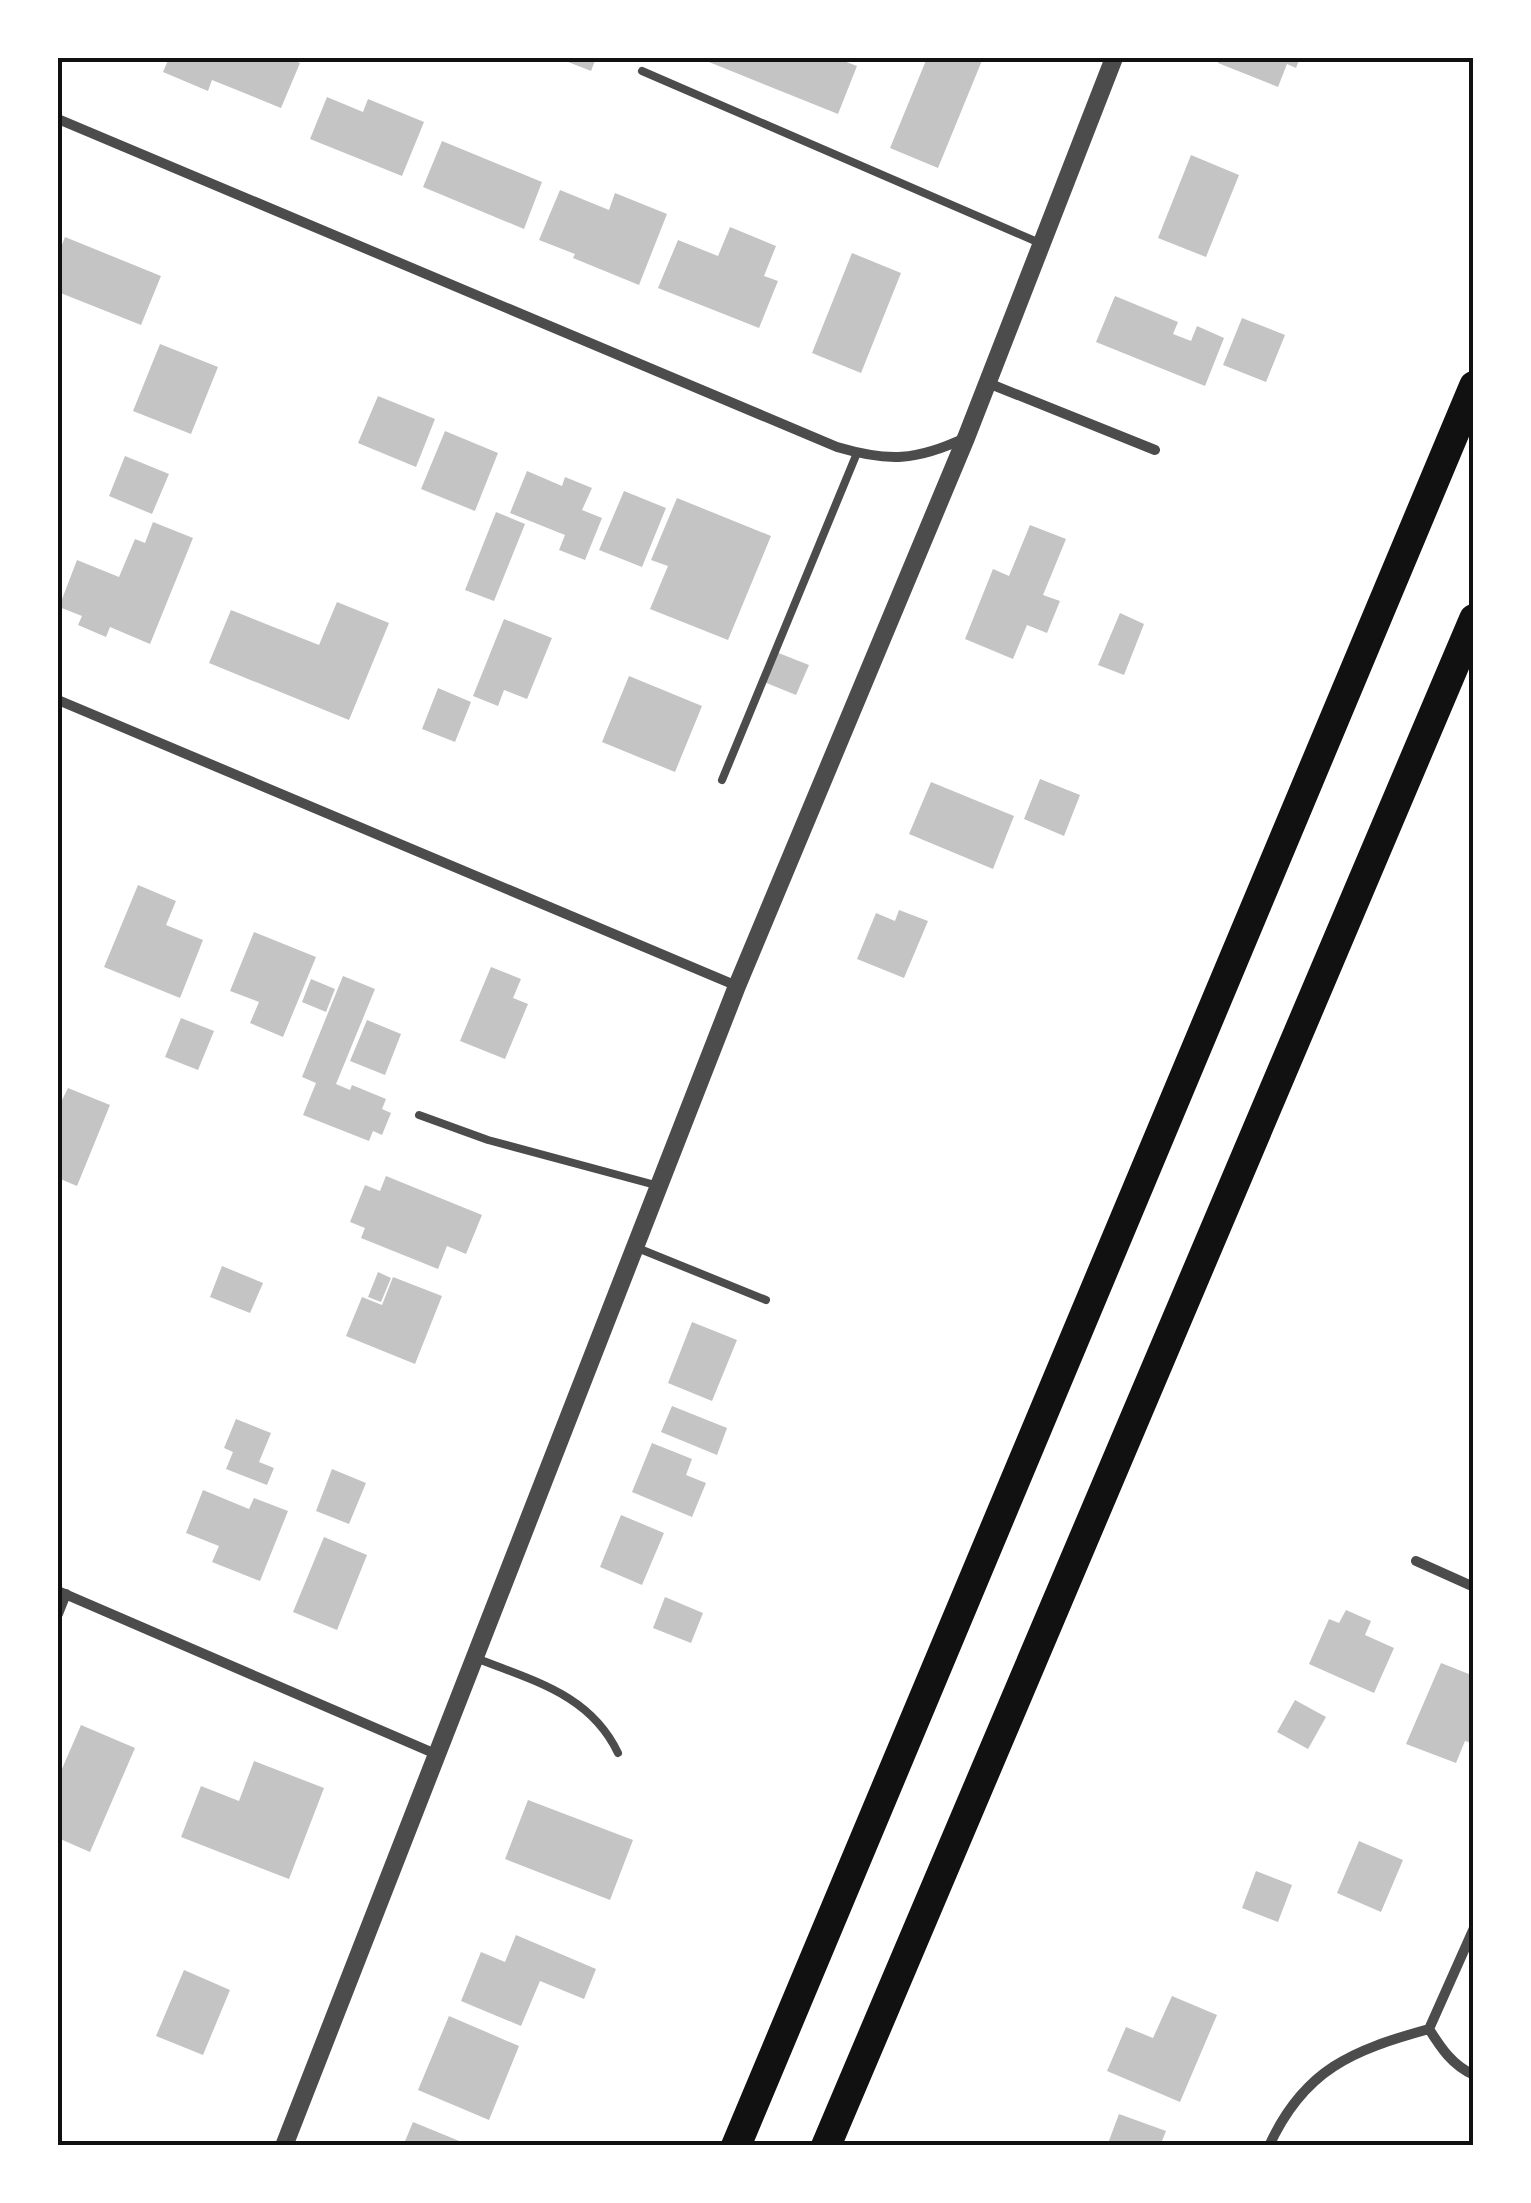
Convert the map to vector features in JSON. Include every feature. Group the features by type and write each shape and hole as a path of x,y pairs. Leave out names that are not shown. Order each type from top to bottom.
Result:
{"highway":[{"path":"736,2146 1474,386"},
{"path":"826,2146 1474,619"}],"street":[{"path":"284,2146 736,986 966,438 1114,58"},
{"path":"58,119 778,424 857,453 910,457 966,438"},
{"path":"988,383 1155,450"},
{"path":"58,700 736,986"},
{"path":"1416,1561 1474,1587"},
{"path":"58,1614 62,1592 438,1755"},
{"path":"1268,2146 1298,2098 1335,2062 1373,2044 1429,2028 1474,1928"},
{"path":"1429,2028 1461,2070 1474,2075"}],"lane":[{"path":"642,72 1042,244"},
{"path":"722,780 857,453"},
{"path":"419,1115 488,1140 659,1186"},
{"path":"635,1248 766,1300"},
{"path":"476,1658 577,1702 602,1725 618,1753"}],"building":[{"path":"169,58 287,58 300,63 281,108 212,80 208,91 163,72"},
{"path":"558,58 596,58 591,71"},
{"path":"699,58 836,58 857,66 838,114"},
{"path":"927,58 983,58 938,168 890,148"},
{"path":"1220,58 1300,58 1296,68 1287,64 1278,87 1218,63"},
{"path":"327,97 363,112 368,99 424,122 402,176 310,139"},
{"path":"442,141 542,182 524,229 423,187"},
{"path":"1191,155 1239,175 1206,257 1158,238"},
{"path":"560,190 609,210 615,193 667,214 639,285 539,240"},
{"path":"730,227 776,246 764,276 778,281 759,328 658,288 678,240 718,256"},
{"path":"65,237 161,276 141,325 58,292 58,255"},
{"path":"852,253 901,273 861,373 812,353"},
{"path":"1115,296 1178,322 1173,334 1191,341 1197,326 1224,338 1205,386 1096,342"},
{"path":"1242,318 1285,335 1266,382 1223,365"},
{"path":"160,344 218,367 191,434 133,411"},
{"path":"378,396 435,419 416,467 358,443"},
{"path":"445,431 498,453 475,511 421,489"},
{"path":"125,456 169,474 152,514 109,496"},
{"path":"527,471 562,486 565,477 592,488 582,510 602,518 585,560 559,550 565,535 510,513"},
{"path":"624,491 666,508 642,567 599,550"},
{"path":"677,498 771,536 728,640 650,609 668,566 651,560"},
{"path":"496,512 525,524 494,601 465,590"},
{"path":"153,522 193,538 150,644 110,627 106,637 78,625 82,616 59,607 77,560 119,577 135,539 145,543"},
{"path":"1030,525 1066,539 1043,595 1060,601 1047,633 1027,625 1013,659 965,639 993,569 1009,576"},
{"path":"337,602 389,623 349,720 209,663 231,610 319,645"},
{"path":"1120,613 1144,624 1124,675 1098,665"},
{"path":"504,619 552,638 527,699 504,690 498,706 473,696"},
{"path":"776,652 809,665 796,695 764,682"},
{"path":"629,676 702,706 675,772 602,742"},
{"path":"438,688 471,702 455,742 422,729"},
{"path":"1040,779 1080,795 1064,836 1024,819"},
{"path":"931,782 1014,816 993,869 909,834"},
{"path":"138,885 176,901 166,925 203,940 180,998 104,967"},
{"path":"899,910 928,921 904,978 857,959 876,913 895,921"},
{"path":"254,932 316,957 283,1037 250,1023 259,1002 230,991"},
{"path":"491,967 521,979 513,998 528,1004 505,1059 460,1041"},
{"path":"343,976 375,989 336,1084 350,1090 352,1085 386,1099 382,1109 391,1113 382,1135 373,1131 369,1141 303,1115 316,1083 302,1077"},
{"path":"311,979 335,989 326,1012 302,1002"},
{"path":"181,1018 214,1031 198,1070 165,1057"},
{"path":"367,1020 401,1034 385,1075 350,1061"},
{"path":"68,1088 110,1105 77,1186 58,1178 58,1108"},
{"path":"386,1176 482,1215 466,1254 447,1246 438,1269 361,1238 365,1228 350,1222 365,1185 380,1191"},
{"path":"222,1266 263,1283 250,1313 210,1297"},
{"path":"378,1272 391,1278 381,1302 368,1297"},
{"path":"393,1277 442,1296 415,1364 346,1336 362,1297 382,1305"},
{"path":"692,1322 737,1340 712,1401 668,1383"},
{"path":"672,1406 727,1428 717,1455 661,1432"},
{"path":"236,1419 271,1433 259,1462 274,1468 267,1485 226,1469 233,1452 224,1448"},
{"path":"652,1443 692,1459 686,1475 706,1483 692,1517 632,1492"},
{"path":"332,1469 366,1483 349,1524 316,1511"},
{"path":"203,1490 249,1509 254,1498 288,1511 260,1581 212,1562 219,1546 186,1533"},
{"path":"621,1515 664,1533 642,1585 600,1567"},
{"path":"324,1537 367,1555 337,1630 293,1612"},
{"path":"665,1597 703,1613 691,1643 653,1628"},
{"path":"1346,1610 1371,1621 1365,1635 1394,1648 1374,1693 1309,1664 1329,1619 1339,1623"},
{"path":"1441,1663 1474,1676 1474,1744 1465,1741 1456,1763 1406,1744"},
{"path":"1295,1700 1326,1717 1308,1749 1277,1732"},
{"path":"81,1725 135,1748 90,1852 58,1838 58,1778"},
{"path":"254,1761 324,1788 289,1879 181,1837 201,1786 239,1801"},
{"path":"528,1800 633,1840 610,1900 505,1859"},
{"path":"1359,1841 1403,1860 1381,1912 1337,1893"},
{"path":"1256,1871 1292,1885 1278,1922 1242,1908"},
{"path":"516,1935 596,1969 584,1999 540,1981 521,2026 461,2001 481,1952 505,1962"},
{"path":"184,1970 230,1990 203,2055 156,2036"},
{"path":"1172,1996 1217,2015 1180,2102 1107,2071 1126,2027 1153,2038"},
{"path":"449,2016 519,2046 489,2120 418,2090"},
{"path":"1119,2114 1166,2131 1160,2146 1107,2146"},
{"path":"413,2122 469,2145 469,2146 403,2146"}]}
